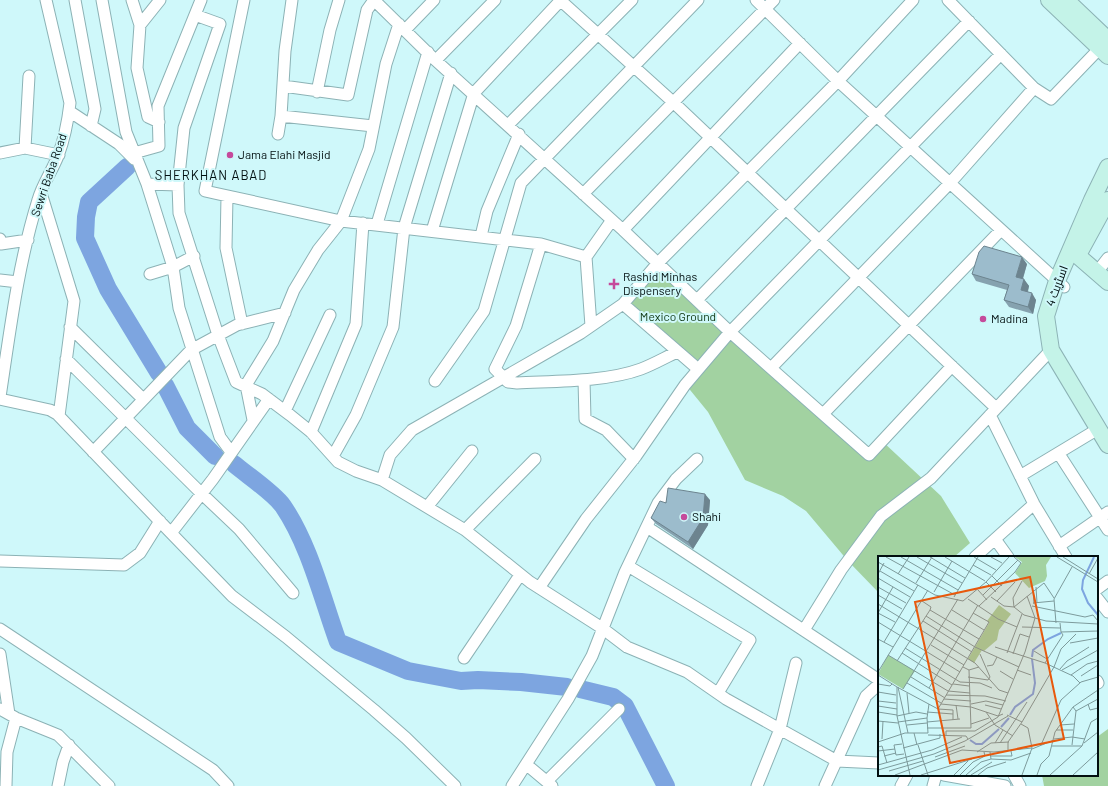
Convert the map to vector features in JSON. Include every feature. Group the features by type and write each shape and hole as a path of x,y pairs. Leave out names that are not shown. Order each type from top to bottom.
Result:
{"main road":[{"path":"1049,0 1105,48"},
{"path":"1066,0 1105,48"},
{"name":"اسٹریٹ 4","path":"1103,429 1051,350 1046,316 1060,284 1092,200 1108,167"},
{"name":"اسٹریٹ 4","path":"1108,200 1078,256 1060,284 1056,321 1060,345 1103,429 1108,445"},
{"path":"1078,256 1102,277"}],"street":[{"name":"Sewri Baba Road","path":"0,398 18,282 41,194 58,155 70,103 46,0"},
{"path":"76,0 96,109 91,126"},
{"path":"102,0 126,132 147,184 173,267 179,308 191,350 220,437 231,452"},
{"path":"132,0 140,25 137,68 148,117 159,122"},
{"path":"140,25 160,0"},
{"path":"136,158 159,146 158,106 201,0"},
{"path":"244,0 205,191 341,221 541,244 586,256"},
{"path":"278,134 281,116 284,52 292,0"},
{"path":"317,92 330,30 339,0"},
{"path":"283,86 317,92 348,95 367,10 374,0 432,56 623,230 730,332 869,455 952,366"},
{"path":"253,420 246,385 273,342 294,290 318,250 341,221 369,149 386,64 402,27 434,0"},
{"path":"377,224 432,56 495,0"},
{"path":"432,231 474,93 561,0 672,102 952,366 993,411 1020,476 1034,504 1065,556"},
{"path":"508,125 599,35 632,0"},
{"path":"435,381 484,311 521,184 544,158 698,0"},
{"path":"756,0 876,116 1060,284"},
{"path":"583,194 774,0"},
{"path":"382,480 390,455 412,430 591,326 624,304 657,264 838,80 912,0"},
{"path":"948,0 1034,88 1051,99 1105,48"},
{"path":"195,15 220,24 184,128 178,185 179,213 218,335 236,382 246,385 269,399 311,432 338,462 356,471 382,480 465,530 520,575 602,628 627,647 687,672 718,693 837,761 878,763"},
{"path":"697,300 969,21"},
{"path":"623,230 800,43"},
{"path":"539,588 586,519 634,459 685,385 730,332 1001,54"},
{"path":"333,456 356,415 393,327 404,228 451,73"},
{"path":"25,148 29,76"},
{"path":"771,368 950,183 1034,88"},
{"path":"69,111 120,144 136,158"},
{"path":"281,116 373,126"},
{"path":"481,236 487,211 519,134"},
{"path":"0,153 25,148 58,155"},
{"path":"147,184 178,185"},
{"path":"41,194 74,301 59,416"},
{"path":"227,196 226,248 242,324"},
{"path":"591,326 586,256 612,220"},
{"path":"311,432 356,324 363,223"},
{"path":"823,414 1001,230"},
{"path":"0,238 1,244 28,240"},
{"path":"541,244 516,326 496,369 508,382 516,383 584,380 641,369 677,352"},
{"path":"150,274 173,267 194,256"},
{"path":"1102,277 1108,258"},
{"path":"0,280 18,282"},
{"path":"624,304 698,369"},
{"path":"93,452 191,350 242,324 285,313"},
{"path":"284,411 330,315"},
{"path":"70,327 143,399"},
{"path":"804,630 841,570 881,516 931,478 1051,350"},
{"path":"66,359 201,493 240,529 293,593"},
{"path":"584,380 585,420 606,430 634,459"},
{"path":"0,398 50,410 59,416 232,596 286,637 385,720 455,786"},
{"path":"171,533 269,399"},
{"path":"1020,476 1103,429"},
{"path":"427,507 472,451"},
{"path":"1059,454 1104,515 1108,530"},
{"path":"465,530 535,459"},
{"path":"512,786 527,765 568,699 592,656 628,566 658,503 676,479 697,459"},
{"path":"976,556 1034,504"},
{"path":"1058,546 1104,515"},
{"path":"0,561 124,565 140,553 160,522"},
{"path":"647,528 878,679"},
{"path":"995,538 1007,556"},
{"path":"628,566 750,640 718,693"},
{"path":"464,658 520,575"},
{"path":"1098,588 1108,581"},
{"path":"1098,599 1108,612"},
{"path":"0,629 213,770 228,786"},
{"path":"0,654 9,714 6,786"},
{"path":"757,786 780,728 796,663"},
{"path":"825,786 866,696 878,685"},
{"path":"527,765 550,784 619,709"},
{"path":"9,714 58,735 69,745 100,781 109,786"},
{"path":"58,786 63,762 69,745"},
{"path":"901,786 906,776"},
{"path":"933,786 936,776"},
{"path":"950,776 1005,786"},
{"path":"1015,776 1020,786"}],"green space":[{"name":"Mexico Ground","path":"657,264 729,332 697,368 625,302"},
{"path":"730,333 869,455 882,441 941,496 970,543 955,556 878,556 878,592 848,561 806,511 783,496 745,480 708,412 686,385"},
{"path":"1108,729 1108,786 1044,786 1042,776 1098,776 1098,736"}],"building":[{"path":"984,246 1022,257 1016,277 1024,279 1021,290 1032,293 1028,307 1004,300 1009,285 972,274 979,252"},
{"name":"Shahi","path":"668,488 705,494 703,518 688,542 651,518 660,501 666,503"}],"waterway":[{"path":"127,167 89,202 86,217 85,238 108,289 159,373"},
{"path":"165,385 187,428 215,456"},
{"path":"234,464 260,484 283,506 301,538 315,572 338,642 408,671 461,681 478,680 521,682 567,687"},
{"path":"580,689 613,697 625,706 666,786"}],"place":[{"name":"Jama Elahi Masjid","path":"230,155"},
{"name":"Rashid Minhas Dispensery","path":"614,284"},
{"name":"Madina","path":"983,319"},
{"name":"Shahi","path":"684,517"}],"district":[{"name":"SHERKHAN ABAD","path":"211,175"}]}
